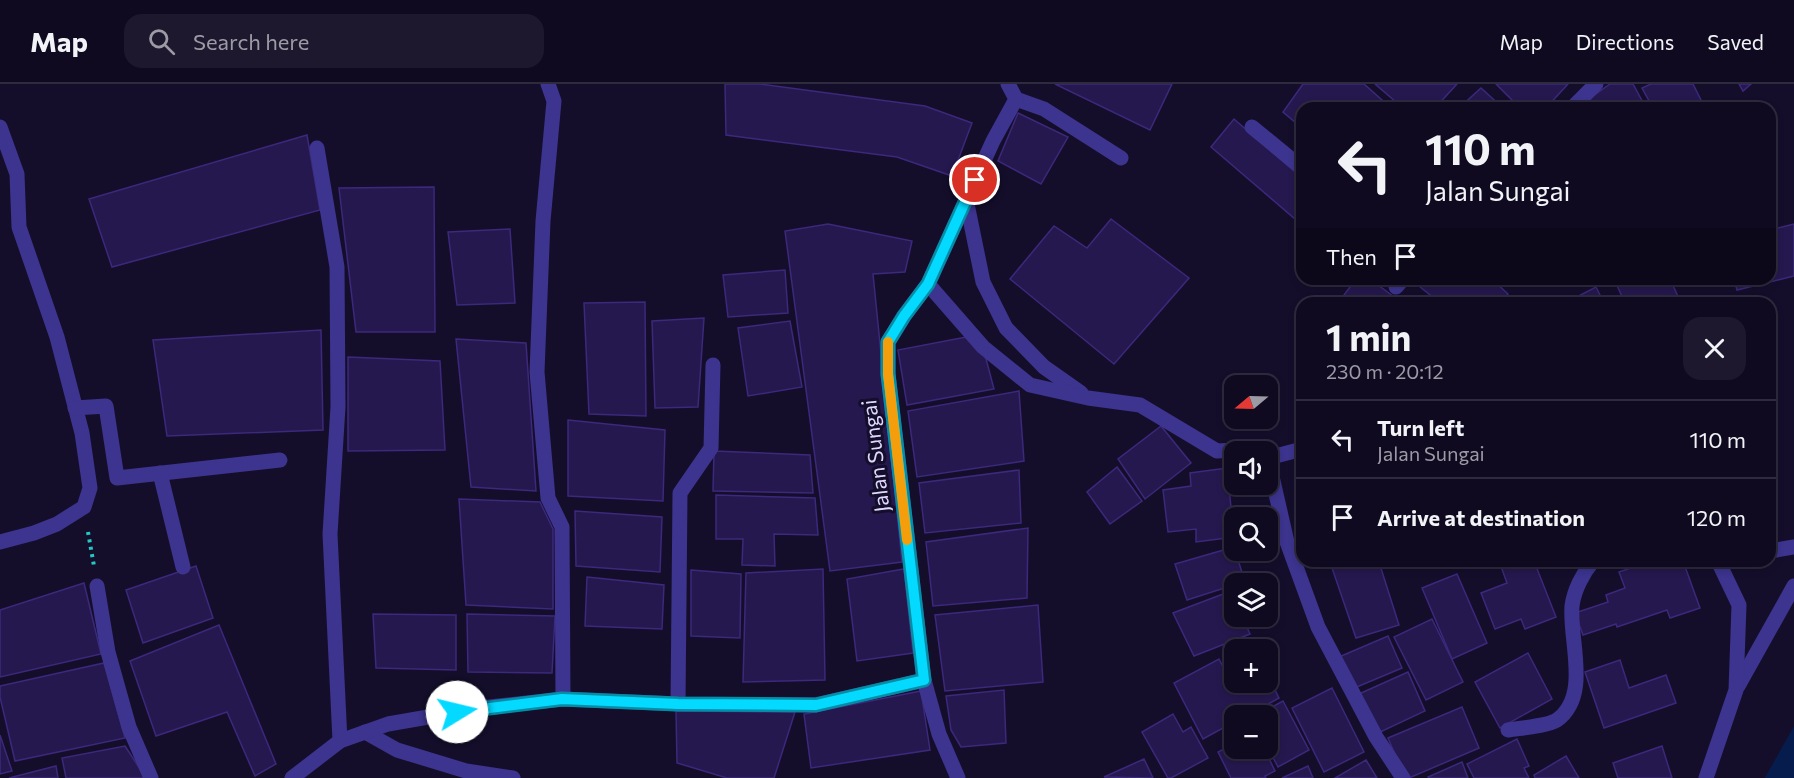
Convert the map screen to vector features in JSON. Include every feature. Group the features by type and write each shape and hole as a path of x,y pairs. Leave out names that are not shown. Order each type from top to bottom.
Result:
{"street":[{"path":"548,84 554,101 543,221 537,372 549,498 562,527 562,699"},
{"path":"1008,84 1016,99 1044,109 1121,158"},
{"path":"1578,102 1596,84"},
{"name":"Jalan Sungai","path":"958,778 939,734 924,680 888,374 888,342 928,284 993,141 1016,99"},
{"path":"0,127 17,174 19,227 57,337 82,433 90,488 84,507 57,524 0,542"},
{"path":"1252,127 1296,163"},
{"path":"317,148 337,267 338,407 330,534 340,741"},
{"path":"966,199 983,282 1006,327 1044,368 1088,398"},
{"path":"928,284 983,347 1030,386 1088,398 1140,405 1217,451 1224,450"},
{"path":"678,704 680,493 711,448 714,365"},
{"path":"75,408 106,406 117,478 280,460"},
{"path":"1278,456 1296,451"},
{"path":"160,473 183,567"},
{"path":"1276,495 1287,542 1296,567"},
{"path":"1776,550 1794,547"},
{"path":"1296,567 1318,627 1376,737 1403,778"},
{"path":"1508,730 1556,721 1571,706 1577,676 1572,606 1582,574 1588,567"},
{"path":"1721,567 1739,605 1736,690"},
{"path":"98,586 108,652 129,727 151,778"},
{"path":"1706,778 1736,690 1794,586"},
{"path":"292,778 340,741 388,724 480,708 562,699 678,704 816,705 924,680"},
{"path":"365,732 397,750 466,771 513,778"}],"path":[{"path":"84,507 98,586"}],"water":[{"path":"1794,726 1794,778 1765,778 1767,774"}],"building":[{"path":"725,84 760,84 925,106 972,123 952,176 897,157 726,135"},
{"path":"1055,84 1172,84 1150,130"},
{"path":"1303,84 1364,84 1384,102 1296,102 1296,123 1283,112"},
{"path":"1375,84 1457,84 1440,102 1396,102"},
{"path":"1496,84 1568,84 1552,102 1514,102"},
{"path":"1610,84 1633,84 1643,102 1591,102 1589,99"},
{"path":"1651,84 1693,84 1702,102 1650,102 1642,88"},
{"path":"1739,84 1751,84 1743,91"},
{"path":"1481,88 1496,102 1466,102"},
{"path":"1018,113 1068,137 1041,184 998,161"},
{"path":"1234,119 1296,173 1296,220 1211,147"},
{"path":"307,135 320,210 112,267 89,199"},
{"path":"434,187 435,332 356,332 339,188"},
{"path":"1111,219 1189,278 1114,364 1010,279 1054,226 1087,248"},
{"path":"828,224 912,241 905,272 873,274 902,562 830,571 785,231"},
{"path":"1794,224 1794,276 1776,280 1776,228"},
{"path":"510,229 515,303 457,305 448,232"},
{"path":"785,270 788,313 728,317 723,275"},
{"path":"1352,285 1378,285 1394,297 1342,297"},
{"path":"1418,285 1498,285 1508,294 1506,297 1433,297"},
{"path":"1617,285 1673,285 1678,297 1622,297"},
{"path":"1736,285 1757,285 1737,290"},
{"path":"1596,287 1601,297 1577,297"},
{"path":"645,302 646,416 589,414 584,303"},
{"path":"704,318 698,407 655,408 652,321"},
{"path":"790,321 802,387 748,396 738,328"},
{"path":"321,330 323,430 167,436 153,340"},
{"path":"966,337 985,355 994,389 907,405 898,350"},
{"path":"456,339 526,343 536,491 471,487"},
{"path":"348,357 440,361 445,450 348,451"},
{"path":"1019,391 1024,461 917,477 908,411"},
{"path":"568,420 665,430 663,501 568,496"},
{"path":"1161,426 1191,463 1145,499 1118,459"},
{"path":"714,451 810,455 813,493 713,491"},
{"path":"1117,467 1142,501 1110,524 1087,492"},
{"path":"1224,468 1224,495 1230,495 1231,507 1224,507 1224,538 1196,542 1196,529 1168,532 1163,490 1191,486 1190,473"},
{"path":"1019,470 1021,523 925,533 919,483"},
{"path":"716,495 815,498 818,535 774,534 775,566 742,565 743,539 716,539"},
{"path":"459,499 540,502 553,529 553,609 466,605"},
{"path":"575,511 662,517 660,572 576,566"},
{"path":"1028,528 1027,598 933,606 926,542"},
{"path":"1224,550 1224,561 1238,561 1242,573 1224,573 1224,588 1187,600 1175,564"},
{"path":"196,566 213,618 143,643 126,590"},
{"path":"1381,567 1399,625 1356,638 1332,568"},
{"path":"1501,567 1536,567 1556,617 1525,629 1521,619 1495,629 1481,593 1507,583"},
{"path":"1634,567 1685,567 1700,608 1670,618 1667,610 1617,627 1616,624 1583,635 1575,613 1608,602 1606,595 1625,588 1619,572"},
{"path":"823,569 825,680 743,682 746,573"},
{"path":"904,569 913,653 857,661 847,579"},
{"path":"691,570 741,574 740,638 691,636"},
{"path":"1457,574 1487,643 1452,659 1422,588"},
{"path":"587,577 664,585 662,629 585,626"},
{"path":"84,583 101,654 0,677 0,610"},
{"path":"1224,594 1224,627 1247,627 1250,634 1237,639 1224,639 1224,644 1194,656 1173,613"},
{"path":"1038,605 1043,682 945,691 935,615"},
{"path":"373,614 456,615 456,670 376,668"},
{"path":"467,614 555,616 552,673 468,672"},
{"path":"1432,619 1463,682 1426,700 1394,637"},
{"path":"219,625 276,764 255,776 227,712 156,736 130,661"},
{"path":"1388,636 1402,668 1352,689 1339,657"},
{"path":"1528,653 1552,699 1500,728 1475,682"},
{"path":"1219,659 1224,668 1224,693 1276,693 1279,698 1267,705 1224,705 1224,727 1203,739 1174,683"},
{"path":"1620,660 1629,688 1666,675 1676,703 1604,728 1585,672"},
{"path":"104,663 125,738 15,761 0,697 0,686"},
{"path":"1408,672 1425,711 1376,734 1359,694"},
{"path":"1332,688 1364,752 1324,772 1292,708"},
{"path":"1004,690 1006,743 961,747 951,730 946,696"},
{"path":"921,691 930,750 811,768 804,714"},
{"path":"1283,701 1309,750 1278,767 1274,759 1278,759 1278,705 1276,705"},
{"path":"1462,707 1479,748 1405,778 1388,738"},
{"path":"676,711 795,712 774,778 727,778 677,763"},
{"path":"1173,714 1183,732 1191,727 1208,758 1168,778 1142,732"},
{"path":"0,735 12,771 0,774"},
{"path":"1517,739 1529,766 1524,768 1529,778 1474,778 1467,764"},
{"path":"125,746 146,778 66,778 62,758"},
{"path":"1662,746 1672,778 1618,778 1613,763"},
{"path":"1224,749 1224,759 1269,759 1275,771 1265,776 1266,778 1231,778 1218,752"},
{"path":"1566,756 1579,778 1535,778 1534,775"},
{"path":"1144,759 1153,778 1104,777"},
{"path":"1366,760 1377,778 1335,778"},
{"path":"1462,762 1468,778 1428,777"},
{"path":"56,766 58,778 9,778"},
{"path":"1308,766 1313,778 1282,778"}],"slow traffic":[{"path":"888,342 888,374 907,540"}],"route":[{"path":"457,712 562,699 678,704 816,705 924,680 888,374 888,342 928,284 975,180"}]}
